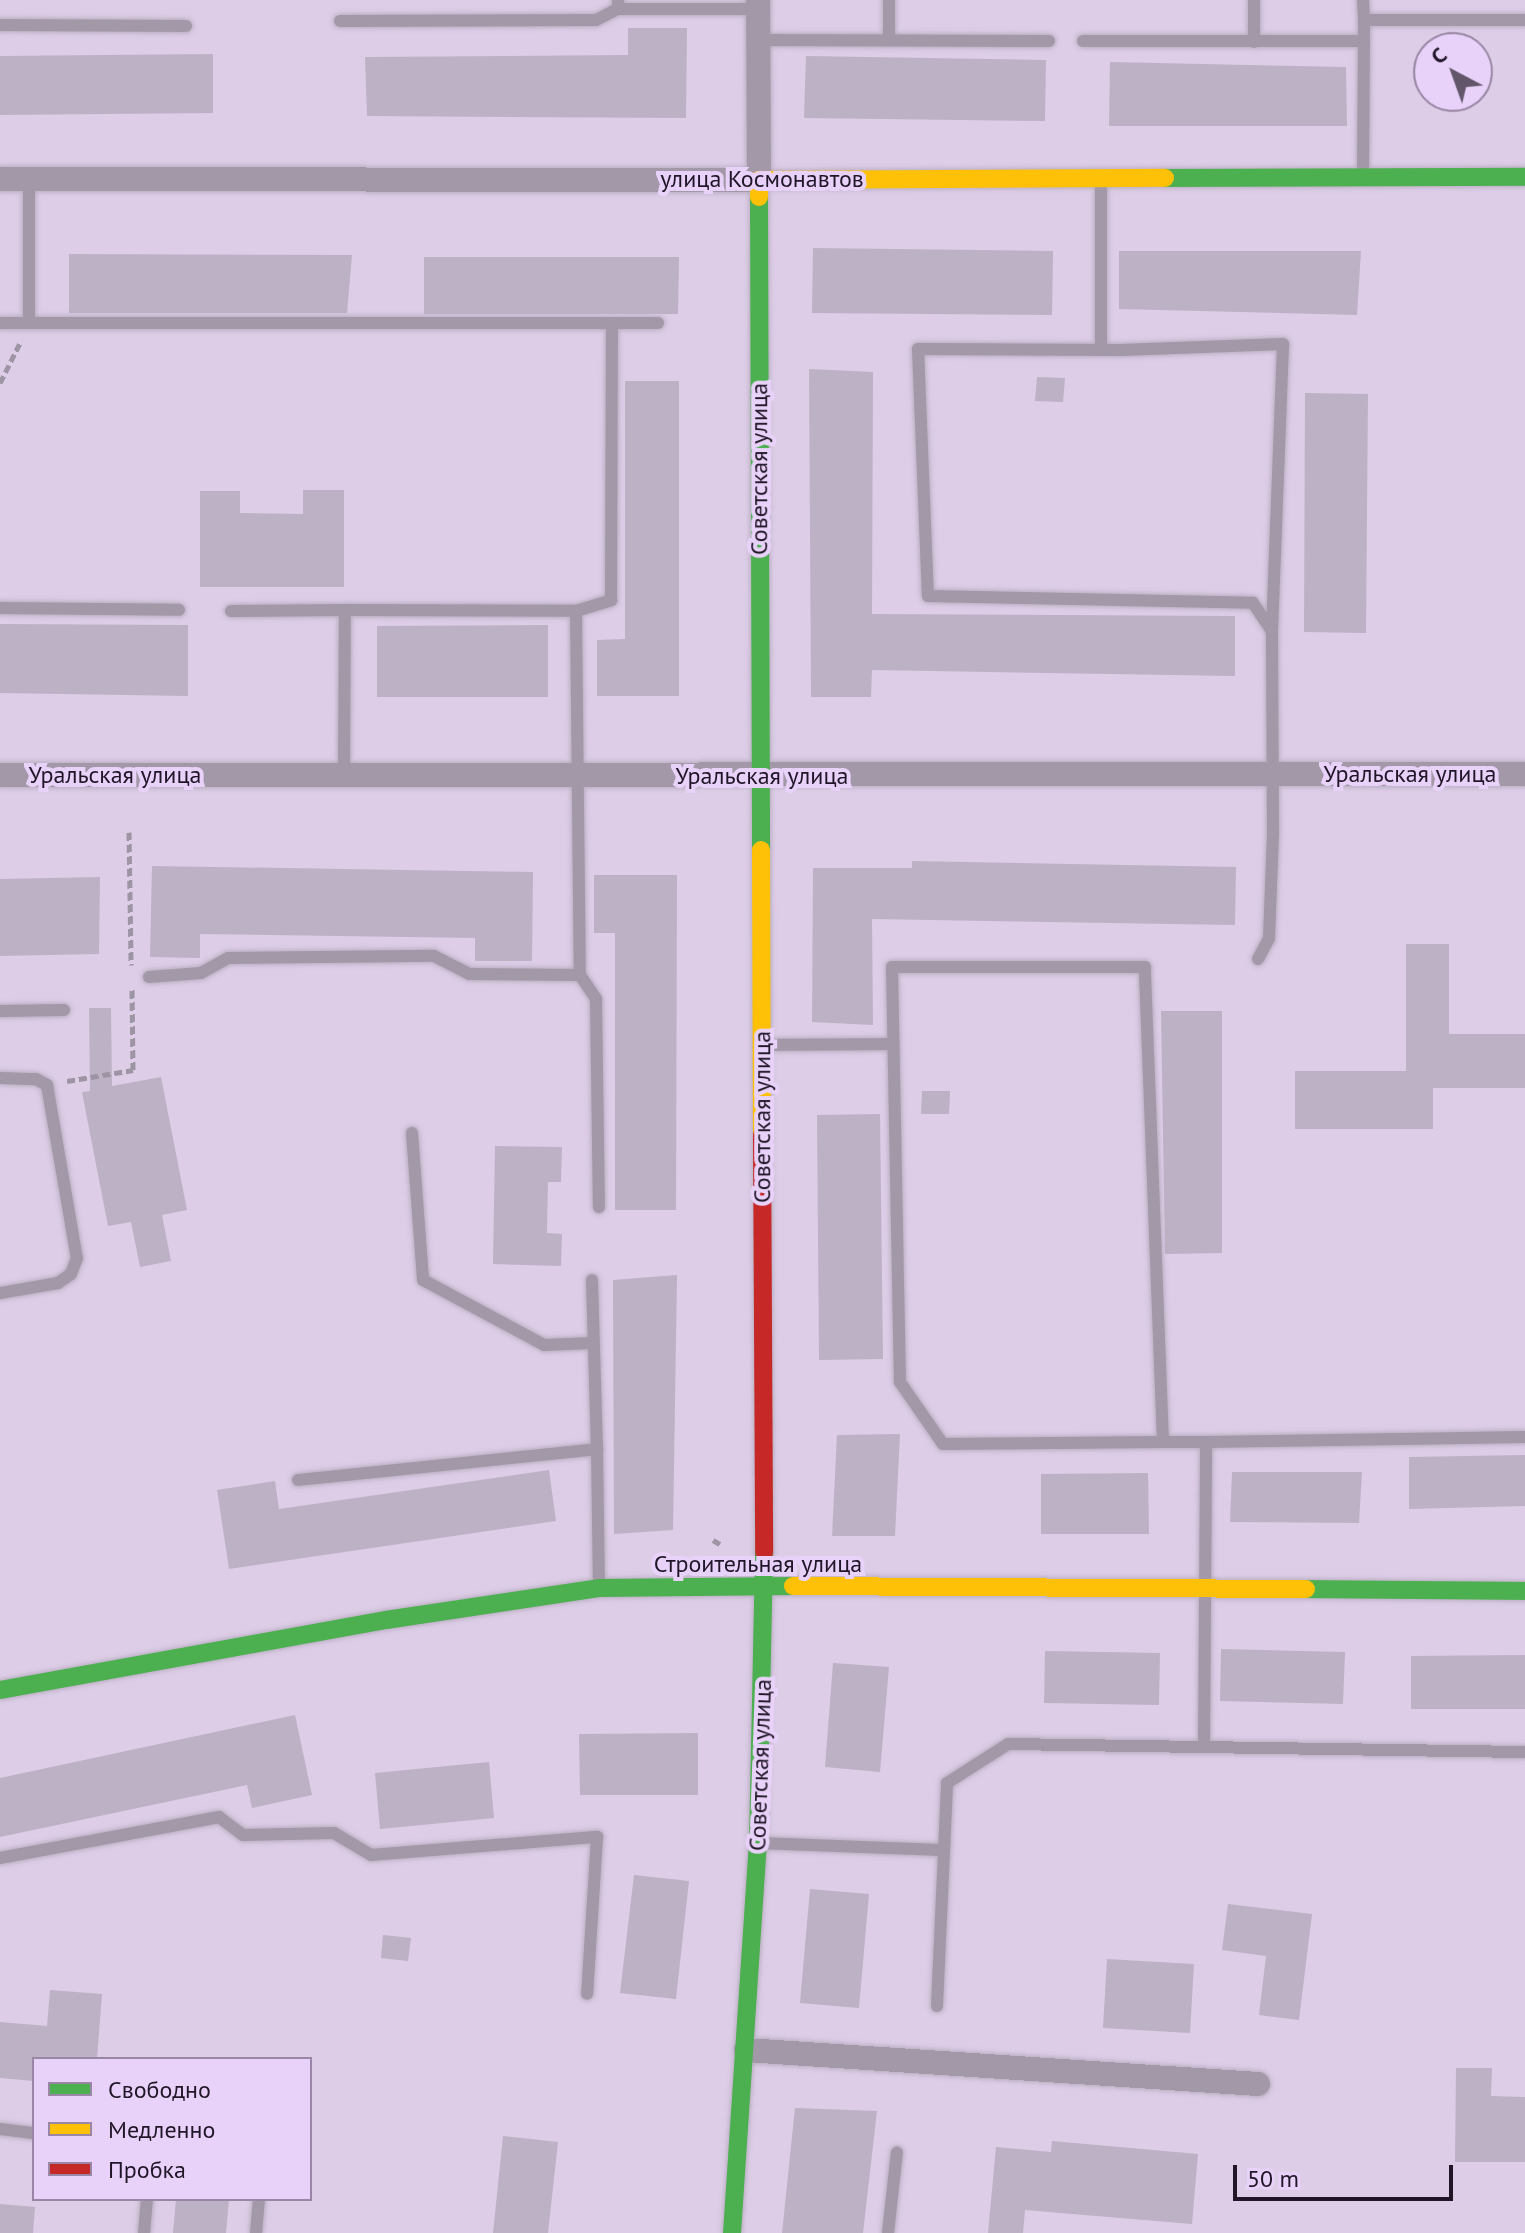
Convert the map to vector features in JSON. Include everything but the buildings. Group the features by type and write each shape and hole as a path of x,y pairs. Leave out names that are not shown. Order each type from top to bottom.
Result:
{"street":[{"name":"Советская улица","path":"732,2233 758,1843 764,1586 758,5"},
{"name":"улица Космонавтов","path":"0,179 1525,177"},
{"name":"Уральская улица","path":"0,775 1525,774"},
{"name":"Строительная улица","path":"0,1690 386,1620 599,1588 764,1586 1525,1591"},
{"path":"746,2050 1258,2084"}],"lane":[{"path":"889,0 889,39"},
{"path":"1254,0 1254,42"},
{"path":"1363,0 1363,177"},
{"path":"340,21 596,20 618,5 758,5"},
{"path":"1364,20 1525,20"},
{"path":"0,25 186,26"},
{"path":"758,40 1049,41"},
{"path":"1083,41 1364,41"},
{"path":"1101,178 1101,350"},
{"path":"29,179 29,323"},
{"path":"0,323 658,323"},
{"path":"231,611 576,611 611,600 612,324"},
{"path":"1258,959 1269,938 1272,631 1283,344 1101,350 918,349 928,596 1253,603 1272,631"},
{"path":"0,608 179,610"},
{"path":"344,776 345,610"},
{"path":"576,611 580,975 596,999 599,1207"},
{"path":"149,977 201,973 228,958 434,956 469,974 580,975"},
{"path":"1163,1442 1145,967 892,967 900,1382 943,1444 1206,1442 1525,1437"},
{"path":"0,1011 64,1010"},
{"path":"762,1045 892,1044"},
{"path":"0,1078 36,1079 47,1085 77,1258 71,1274 58,1283 0,1293"},
{"path":"412,1133 423,1280 544,1345 592,1343"},
{"path":"592,1280 599,1588"},
{"path":"1204,1747 1206,1442"},
{"path":"298,1480 597,1449"},
{"path":"937,2006 947,1783 1008,1744 1525,1752"},
{"path":"0,1858 219,1817 243,1835 334,1833 371,1855 597,1837 587,1994"},
{"path":"758,1843 942,1850"},
{"path":"0,2129 32,2133"},
{"path":"888,2233 897,2152"},
{"path":"144,2233 147,2201"},
{"path":"256,2233 259,2201"}],"path":[{"path":"0,383 29,323"},
{"path":"47,1085 133,1070 129,832"},
{"path":"713,1540 720,1544"}],"traffic: fast":[{"path":"1165,178 1525,177"},
{"path":"759,197 761,850"},
{"path":"732,2233 758,1843 764,1552"},
{"path":"0,1690 386,1620 599,1588 793,1586"},
{"path":"1306,1589 1525,1591"}],"traffic: slow":[{"path":"759,197 759,180 1165,178"},
{"path":"761,850 762,1135"},
{"path":"793,1586 1306,1589"}],"traffic: jam":[{"path":"762,1135 764,1552"}]}
